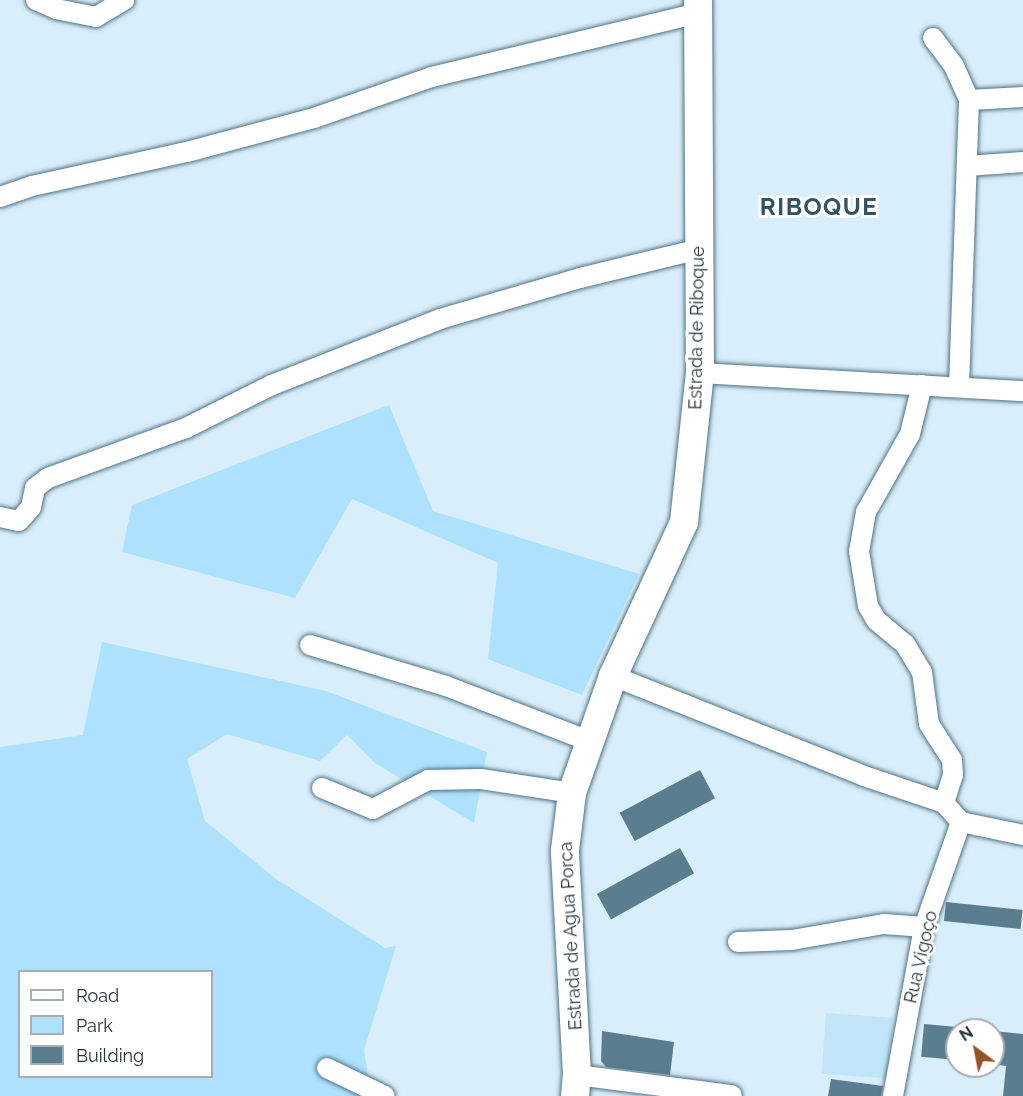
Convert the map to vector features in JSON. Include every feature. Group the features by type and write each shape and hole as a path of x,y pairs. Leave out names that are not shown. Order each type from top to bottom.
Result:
{"main road":[{"name":"Estrada de Riboque","path":"613,676 684,522 700,373 698,7"},
{"name":"Estrada de Agua Porca","path":"576,1085 565,850 572,793 613,676"}],"street":[{"path":"36,0 56,9 96,17 124,0"},
{"path":"0,197 32,186 187,152 314,118 432,77 698,7"},
{"path":"933,38 954,66 969,99 959,387"},
{"path":"969,99 1023,98"},
{"path":"967,166 1023,162"},
{"path":"0,517 19,521 31,507 35,488 48,478 186,428 272,385 440,319 580,278 700,249"},
{"path":"700,373 1023,391"},
{"path":"922,385 910,434 866,512 859,551 868,606 876,620 905,644 922,672 929,724 952,760 953,775 944,803"},
{"path":"310,645 446,686 589,741"},
{"path":"613,676 864,776 944,803 961,822 1023,835"},
{"path":"322,788 373,808 428,780 481,779 572,793"},
{"name":"Rua Vigoço","path":"893,1096 924,927 961,822"},
{"path":"738,942 792,940 884,924 924,927"},
{"path":"327,1068 386,1096"},
{"path":"576,1085 732,1095"}],"shaded area":[{"path":"826,1013 893,1018 889,1079 822,1074"}],"green space":[{"path":"389,405 433,511 639,574 582,695 488,659 498,563 352,499 295,598 122,552 132,505"},
{"path":"102,642 326,691 487,752 474,823 375,763 347,735 320,761 227,734 187,759 205,821 276,879 385,948 396,946 364,1050 371,1096 0,1096 0,747 83,735"}],"building":[{"path":"700,770 715,798 635,841 620,813"},
{"path":"680,848 694,873 611,919 597,894"},
{"path":"946,902 1023,910 1021,929 944,921"},
{"path":"924,1024 945,1026 945,1059 921,1057"},
{"path":"602,1031 674,1042 670,1075 606,1067 601,1061"},
{"path":"1005,1032 1023,1034 1023,1096 1003,1096 1006,1066"},
{"path":"831,1079 883,1086 881,1096 828,1096"}],"district":[{"name":"RIBOQUE","path":"819,207"}]}
